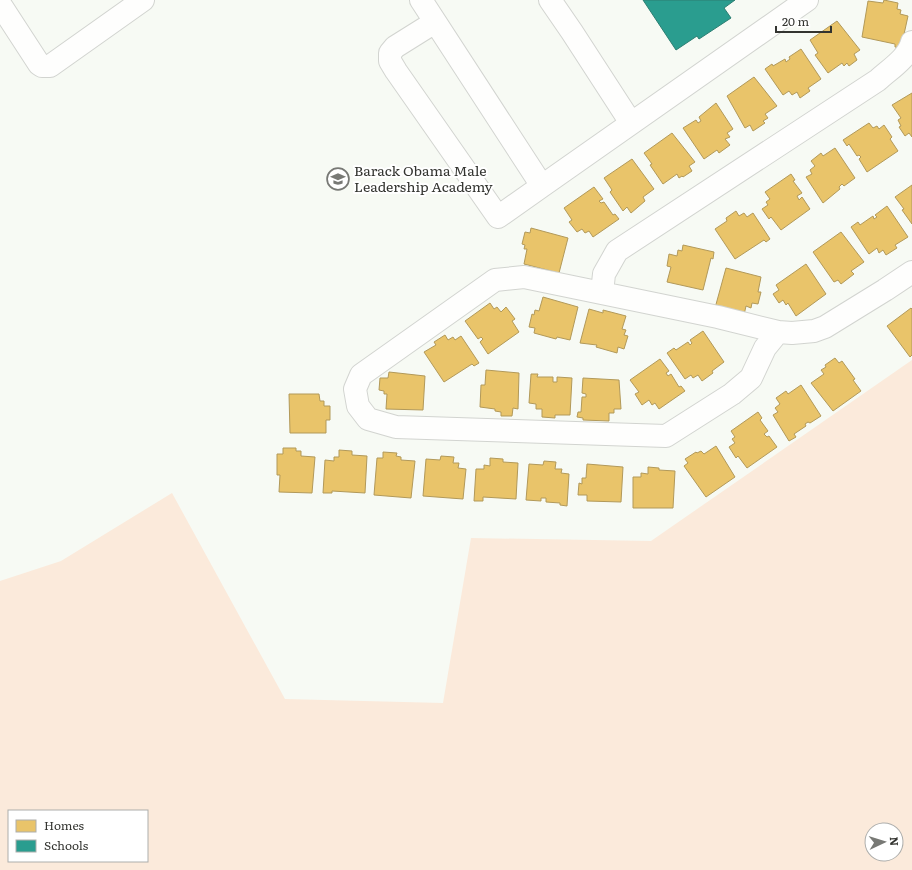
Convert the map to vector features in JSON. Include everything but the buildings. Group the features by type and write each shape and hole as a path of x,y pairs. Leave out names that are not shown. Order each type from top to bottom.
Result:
{"lane":[{"path":"421,0 542,186"},
{"path":"550,0 631,123"},
{"path":"435,22 393,50 390,53 390,61 498,217 807,0"},
{"path":"0,4 39,64 50,66 139,1"},
{"path":"602,293 604,274 617,251 878,80 901,60 912,42"},
{"path":"778,332 765,348 751,378 732,394 666,436 396,427 368,419 358,406 355,389 361,375 495,280 524,277 718,317 778,332 804,333 826,327 912,272"}],"shaded area":[{"path":"912,360 912,870 0,870 0,581 61,561 172,493 285,699 443,703 471,538 651,541"}],"place":[{"name":"Barack Obama Male Leadership Academy","path":"338,179"}]}
